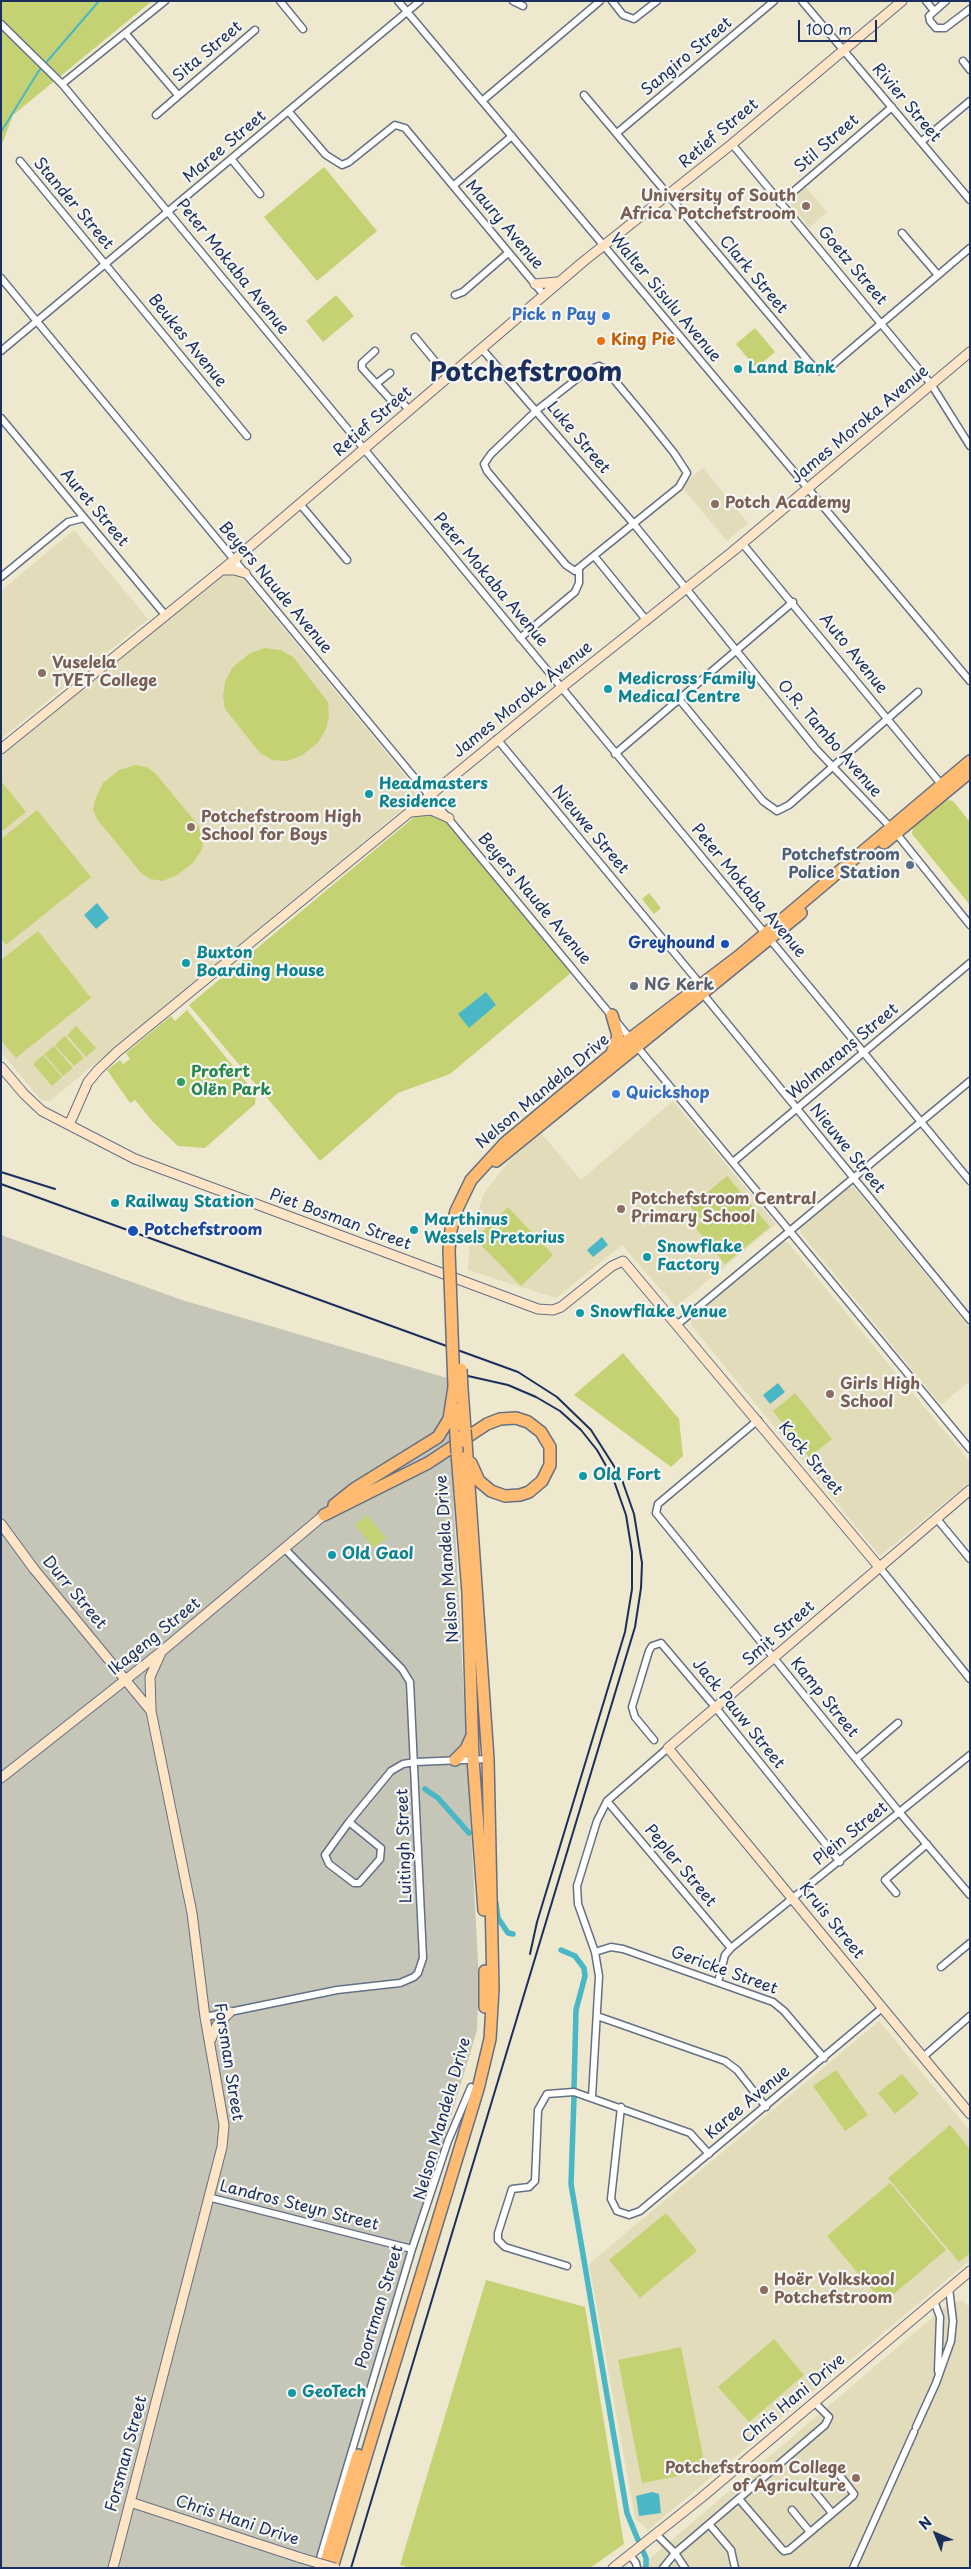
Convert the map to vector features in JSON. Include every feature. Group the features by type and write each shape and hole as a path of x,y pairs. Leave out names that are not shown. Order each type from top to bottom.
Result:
{"highway":[{"name":"Nelson Mandela Drive","path":"893,831 941,784 970,761"},
{"name":"Nelson Mandela Drive","path":"454,1232 470,1196 494,1162 634,1041 702,990 893,831 970,772"},
{"path":"612,1016 618,1036 612,1054"},
{"name":"Nelson Mandela Drive","path":"334,2568 488,2050 494,1989 488,1758 458,1388 454,1232 462,1197 471,1180 485,1162 612,1054 634,1041"},
{"path":"324,1515 354,1489 438,1437 449,1419 458,1388"},
{"path":"324,1515 428,1463 487,1424 500,1419 522,1420 541,1432 550,1447 550,1465 536,1487 520,1495 505,1496 491,1491 479,1481 463,1448"},
{"name":"Nelson Mandela Drive","path":"324,2568 471,2087 483,2040 486,1985 481,1861 472,1736 463,1448"},
{"path":"454,1760 466,1749 472,1736"}],"street":[{"path":"62,84 165,1"},
{"path":"280,1 303,29"},
{"name":"Walter Sisulu Avenue","path":"398,1 970,682"},
{"name":"Maree Street","path":"1,351 169,213 420,1"},
{"path":"512,1 523,6"},
{"path":"482,101 600,1"},
{"path":"612,1 623,15 634,18 657,1"},
{"name":"Sangiro Street","path":"617,133 774,1"},
{"name":"Rivier Street","path":"802,1 970,200"},
{"name":"Retief Street","path":"1,749 222,570 544,295 732,144 902,1"},
{"path":"926,1 934,11"},
{"path":"946,1 930,14 930,21 936,28 942,29 970,9"},
{"name":"Peter Mokaba Avenue","path":"1,24 62,84 970,1181"},
{"name":"Sita Street","path":"156,115 255,30"},
{"name":"Sita Street","path":"126,34 178,96"},
{"path":"963,61 970,70"},
{"name":"Clark Street","path":"584,95 809,362 819,371 829,368 882,324"},
{"path":"921,142 970,101"},
{"name":"Stil Street","path":"780,202 892,107"},
{"path":"289,112 326,155 342,165 349,162 392,128 400,125 453,186"},
{"name":"Maury Avenue","path":"512,136 453,186 544,295"},
{"name":"Goetz Street","path":"732,144 931,384 970,446"},
{"path":"232,160 260,194"},
{"name":"Stander Street","path":"20,161 106,264"},
{"path":"902,233 938,276"},
{"path":"882,324 970,248"},
{"path":"455,295 463,292 508,253"},
{"name":"Beukes Avenue","path":"106,264 247,436"},
{"name":"Beyers Naude Avenue","path":"1,278 970,1449"},
{"path":"535,284 560,282"},
{"path":"415,338 448,377"},
{"name":"Luke Street","path":"482,348 632,523"},
{"path":"374,351 361,365 392,401 400,401 409,410"},
{"name":"James Moroka Avenue","path":"69,1125 88,1082 105,1063 498,739 742,543 970,352"},
{"path":"599,366 606,370 687,471 679,487 632,523 578,570 573,571 566,565 487,471 484,464 491,454 537,410 593,367 599,366"},
{"path":"376,384 390,372"},
{"name":"Auret Street","path":"1,418 166,616"},
{"path":"300,504 346,560"},
{"path":"68,522 75,507"},
{"path":"1,577 68,522 84,518"},
{"name":"O.R. Tambo Avenue","path":"632,523 831,767 893,831 970,925"},
{"name":"Auto Avenue","path":"742,543 793,602 941,784"},
{"path":"595,557 647,621"},
{"path":"222,570 234,570 245,573"},
{"path":"520,638 575,592 579,583 578,570"},
{"path":"615,754 793,602"},
{"path":"679,699 763,801 773,809 785,808 918,692"},
{"name":"Nieuwe Street","path":"498,739 852,1178 970,1320"},
{"path":"407,814 419,810 431,810 448,818"},
{"name":"Wolmarans Street","path":"733,1162 970,963"},
{"name":"Piet Bosman Street","path":"1,1067 33,1103 47,1114 162,1170 538,1309 553,1310 561,1307 612,1266 624,1261"},
{"path":"678,1324 970,1081"},
{"name":"Kock Street","path":"624,1261 758,1420 970,1679"},
{"name":"Kamp Street","path":"758,1420 658,1504 656,1508 658,1517 970,1895"},
{"name":"Smit Street","path":"607,1801 970,1490"},
{"name":"Ikageng Street","path":"2,1775 162,1651 324,1515"},
{"path":"937,1519 970,1559"},
{"name":"Durr Street","path":"1,1524 34,1569 126,1679"},
{"name":"Luitingh Street","path":"206,2017 337,1990 400,1983 418,1973 423,1958 412,1693 407,1675 284,1548"},
{"name":"Jack Pauw Street","path":"654,1740 635,1717 632,1707 649,1651 652,1646 661,1643 840,1862"},
{"path":"151,1710 150,1677 162,1651"},
{"name":"Forsman Street","path":"113,2568 222,2147 224,2125 210,2044 192,1913 151,1710 126,1679"},
{"path":"856,1759 898,1722"},
{"name":"Kruis Street","path":"668,1748 970,2114"},
{"name":"Plein Street","path":"718,1982 725,1955 731,1948 840,1862 970,1755"},
{"path":"349,1822 381,1848 380,1859 359,1883 350,1880 326,1860 328,1850 349,1822 391,1771 403,1764 415,1762 488,1758"},
{"path":"592,2097 598,1976 595,1952 576,1894 596,1821 607,1801"},
{"name":"Pepler Street","path":"607,1801 731,1948"},
{"path":"896,1893 885,1880 927,1844"},
{"path":"941,1967 970,1943"},
{"name":"Gericke Street","path":"595,1952 610,1947 623,1949 779,2005 824,2058"},
{"name":"Karee Avenue","path":"620,2107 612,2199 617,2211 629,2215 640,2211 882,2008"},
{"path":"210,2044 217,2025 230,2012"},
{"path":"597,2016 725,2061 737,2070 766,2106"},
{"path":"923,2057 970,2016"},
{"name":"Poortman Street","path":"316,2568 412,2249 450,2134 471,2087"},
{"path":"567,2266 505,2247 498,2240 498,2233 512,2189 529,2187 535,2181 538,2110 542,2099 547,2094 553,2092 574,2092 620,2107 690,2133 709,2154"},
{"name":"Landros Steyn Street","path":"208,2197 412,2249"},
{"name":"Chris Hani Drive","path":"613,2568 970,2271"},
{"path":"854,2568 936,2383 951,2341 953,2315 949,2288"},
{"path":"934,2301 938,2309 941,2328 936,2383"},
{"path":"663,2568 675,2553 828,2422 827,2414 814,2402"},
{"path":"739,2499 784,2551 810,2532 854,2494 838,2474"},
{"path":"815,2492 832,2513"},
{"name":"Chris Hani Drive","path":"130,2502 334,2568"},
{"path":"792,2510 810,2532"},
{"path":"710,2524 731,2550 735,2568"},
{"path":"656,2534 675,2553 685,2568"},
{"path":"630,2555 636,2562 637,2568"}],"shaded area":[{"name":"University of South Africa Potchefstroom","path":"805,186 827,212 809,228 790,202"},
{"name":"Potch Academy","path":"703,468 748,523 727,541 681,486"},
{"name":"Vuselela TVET College","path":"74,530 148,619 1,739 1,591"},
{"name":"Potchefstroom High School for Boys","path":"223,573 239,574 416,789 416,798 50,1101 41,1100 1,1052 1,756"},
{"name":"Potchefstroom Central Primary School","path":"673,1101 776,1224 676,1307 622,1245 556,1298 468,1270 470,1234 484,1193 510,1160 541,1133 581,1180"},
{"path":"849,1186 854,1187 970,1328 970,1381 941,1405 800,1232 800,1227"},
{"path":"1,1235 182,1300 447,1378 479,1981 477,2030 315,2568 1,2568"},
{"name":"Girls High School","path":"782,1242 788,1243 970,1462 970,1482 880,1556 691,1325 691,1320"},
{"name":"Hoër Volkskool Potchefstroom","path":"879,2021 970,2131 970,2260 648,2530 635,2518 589,2264"},
{"name":"Potchefstroom College of Agriculture","path":"963,2300 970,2309 970,2568 639,2568 948,2304"}],"green space":[{"path":"1,1 152,1 13,115 1,147"},
{"path":"324,167 377,231 317,281 264,217"},
{"path":"336,295 354,316 323,342 306,321"},
{"path":"755,328 775,352 756,368 736,344"},
{"path":"265,648 280,650 293,657 328,702 329,716 326,729 318,743 301,756 287,761 272,760 260,753 225,709 223,696 225,682 232,668 250,653"},
{"path":"136,765 147,767 155,773 198,825 204,838 202,849 194,862 177,875 163,881 150,879 141,873 97,819 93,809 96,797 103,783 119,770"},
{"path":"1,781 26,812 1,832"},
{"path":"945,800 953,801 970,822 970,905 912,834 913,826"},
{"path":"431,803 572,972 450,1074 398,1093 320,1161 189,1005"},
{"path":"37,810 91,877 6,945 1,939 1,839"},
{"path":"649,893 661,908 654,914 642,899"},
{"path":"38,931 91,998 16,1058 1,1040 1,960"},
{"name":"Profert Olën Park","path":"187,1010 256,1094 255,1104 205,1148 178,1146 153,1122 135,1100 130,1103 107,1070 120,1060 123,1064 130,1059 126,1053 171,1016 175,1021"},
{"path":"76,1026 96,1048 86,1057 67,1035"},
{"path":"65,1036 84,1058 74,1066 55,1045"},
{"path":"54,1046 73,1068 63,1076 44,1054"},
{"path":"43,1055 62,1077 52,1086 33,1064"},
{"path":"727,1176 770,1227 725,1264 695,1227 702,1221 690,1207"},
{"path":"508,1207 553,1255 521,1286 475,1239"},
{"path":"623,1353 679,1419 683,1456 671,1467 574,1395"},
{"path":"795,1393 832,1439 809,1457 773,1411"},
{"path":"367,1515 386,1538 374,1548 355,1525"},
{"path":"836,2070 868,2115 845,2131 813,2086"},
{"path":"902,2074 919,2094 895,2114 878,2093"},
{"path":"950,2125 970,2149 970,2253 959,2262 888,2178"},
{"path":"890,2183 946,2250 883,2303 827,2236"},
{"path":"666,2213 697,2251 640,2298 609,2260"},
{"path":"486,2280 585,2307 624,2544 590,2568 412,2568 400,2565"},
{"path":"774,2339 804,2375 749,2422 718,2387"},
{"path":"681,2347 706,2471 642,2483 618,2360"}],"water":[{"path":"97,903 109,918 96,929 84,915"},
{"path":"486,992 496,1005 469,1028 458,1014"},
{"path":"602,1237 608,1245 593,1257 587,1250"},
{"path":"778,1383 785,1392 770,1404 763,1395"},
{"path":"652,2492 659,2494 661,2513 639,2516 636,2496"}],"waterway":[{"path":"1,132 38,72 99,1"},
{"path":"425,1789 438,1798 469,1833"},
{"path":"496,1903 498,1918 508,1933 513,1934"},
{"path":"561,1950 575,1956 584,1968 585,1976 576,2010 574,2088"},
{"path":"574,2097 571,2184 627,2513 638,2540"},
{"path":"642,2549 646,2558 646,2568"}],"railway":[{"path":"1,1172 55,1189"},
{"path":"1,1184 518,1372 557,1397 591,1430 621,1477 634,1514 642,1563 641,1588 635,1627 351,2568"},
{"path":"468,1376 508,1385 536,1397 560,1411 581,1430 597,1450 613,1478 626,1515 632,1552 632,1589 625,1632 537,1922 530,1954"}],"place":[{"name":"University of South Africa Potchefstroom","path":"806,206"},
{"name":"Pick n Pay","path":"606,316"},
{"name":"King Pie","path":"601,341"},
{"name":"Land Bank","path":"738,369"},
{"name":"Potch Academy","path":"715,504"},
{"name":"Vuselela TVET College","path":"42,673"},
{"name":"Medicross Family Medical Centre","path":"608,689"},
{"name":"Headmasters Residence","path":"369,794"},
{"name":"Potchefstroom High School for Boys","path":"191,827"},
{"name":"Potchefstroom Police Station","path":"910,865"},
{"name":"Greyhound","path":"725,944"},
{"name":"Buxton Boarding House","path":"186,963"},
{"name":"NG Kerk","path":"634,986"},
{"name":"Profert Olën Park","path":"181,1082"},
{"name":"Quickshop","path":"616,1094"},
{"name":"Railway Station","path":"115,1203"},
{"name":"Potchefstroom Central Primary School","path":"621,1209"},
{"name":"Marthinus Wessels Pretorius","path":"414,1230"},
{"name":"Potchefstroom","path":"133,1231"},
{"name":"Snowflake Factory","path":"647,1257"},
{"name":"Snowflake Venue","path":"580,1313"},
{"name":"Girls High School","path":"830,1394"},
{"name":"Old Fort","path":"583,1476"},
{"name":"Old Gaol","path":"332,1555"},
{"name":"Hoër Volkskool Potchefstroom","path":"764,2290"},
{"name":"GeoTech","path":"292,2393"},
{"name":"Potchefstroom College of Agriculture","path":"856,2478"}],"district":[{"name":"Potchefstroom","path":"526,374"}]}
